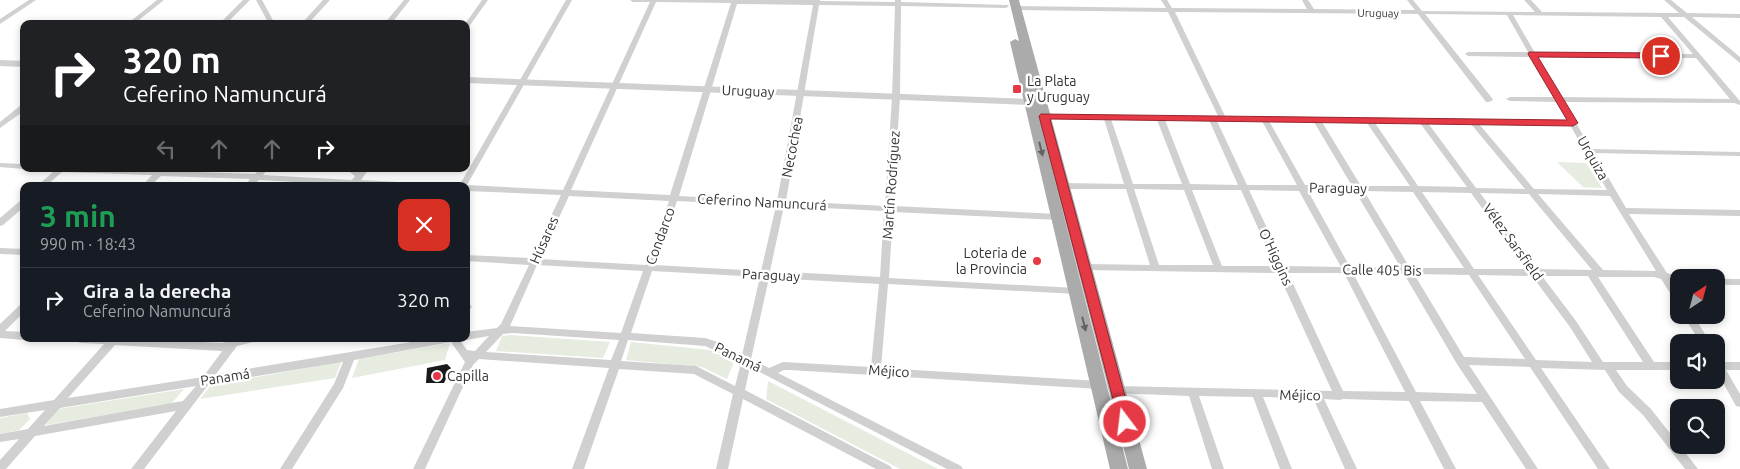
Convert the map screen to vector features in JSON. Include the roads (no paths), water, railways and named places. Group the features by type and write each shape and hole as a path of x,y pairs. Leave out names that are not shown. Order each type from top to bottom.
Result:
{"main road":[{"path":"1010,3 1030,102 1119,469"},
{"path":"1010,3 1044,116 1138,469"}],"street":[{"path":"0,22 33,0"},
{"path":"135,20 161,0"},
{"path":"226,20 248,0"},
{"path":"259,0 270,20"},
{"path":"308,20 327,0"},
{"path":"390,20 407,0"},
{"path":"470,21 485,0"},
{"path":"465,182 569,0"},
{"name":"Uruguay","path":"633,0 1010,3 1169,10 1740,16"},
{"name":"Húsares","path":"419,469 468,358 478,354 502,330 654,0"},
{"path":"1164,0 1173,14 1222,119"},
{"path":"1304,0 1312,12"},
{"path":"1410,0 1489,100"},
{"path":"1527,0 1540,13"},
{"path":"1667,0 1740,61"},
{"name":"Condarco","path":"578,469 674,197 735,1"},
{"name":"Necochea","path":"722,469 781,203 817,2"},
{"name":"Martín Rodríguez","path":"876,370 896,97 898,2"},
{"name":"Urquiza","path":"1509,14 1613,193 1670,286"},
{"path":"1664,16 1738,103"},
{"path":"1468,54 1698,56"},
{"path":"0,63 20,64"},
{"name":"Uruguay","path":"470,80 1030,102"},
{"path":"1510,99 1738,103"},
{"path":"0,126 20,110"},
{"path":"1044,116 1573,123"},
{"path":"1107,117 1155,267"},
{"path":"1160,118 1218,267"},
{"name":"O'Higgins","path":"1212,119 1340,396"},
{"path":"1265,120 1347,270 1411,397 1450,469"},
{"path":"1317,120 1461,361 1532,469"},
{"path":"1370,121 1530,362 1604,469"},
{"name":"Vélez Sarsfield","path":"1423,122 1604,366 1623,389 1647,412 1692,469"},
{"path":"1474,122 1596,273 1651,366"},
{"path":"1589,152 1740,154"},
{"path":"0,165 20,167"},
{"path":"46,182 57,172"},
{"path":"150,182 160,172"},
{"path":"177,172 355,182 363,172"},
{"path":"253,182 262,172"},
{"name":"Paraguay","path":"1063,186 1358,188 1613,193"},
{"name":"Ceferino Namuncurá","path":"470,188 1058,217"},
{"path":"0,223 20,206"},
{"path":"1624,210 1740,213"},
{"path":"0,251 20,252"},
{"name":"Paraguay","path":"470,258 1076,291"},
{"name":"Calle 405 Bis","path":"1085,266 1654,274 1670,278"},
{"path":"1725,282 1740,282"},
{"path":"0,330 20,310"},
{"name":"Panamá","path":"470,335 502,330 705,342 770,372 957,469"},
{"path":"0,334 20,336"},
{"path":"0,468 111,342"},
{"path":"144,342 222,347 235,342"},
{"path":"137,469 235,342"},
{"name":"Panamá","path":"0,413 57,402 207,380 432,342"},
{"path":"456,342 468,358"},
{"path":"478,354 696,370 740,391 867,464 886,469"},
{"path":"286,469 339,385 350,357"},
{"path":"1461,361 1604,366 1670,366"},
{"path":"1725,365 1740,366"},
{"name":"Méjico","path":"770,372 783,366 790,366 1099,385"},
{"path":"1725,378 1740,403"},
{"name":"Méjico","path":"1117,390 1484,398"},
{"path":"1193,392 1218,469"},
{"path":"1257,394 1286,469"},
{"path":"1317,395 1351,469"},
{"path":"0,438 186,405"}],"place":[{"name":"La Plata y Uruguay","path":"1017,89"},
{"name":"Loteria de la Provincia","path":"1037,261"},
{"name":"Capilla","path":"437,376"}]}
